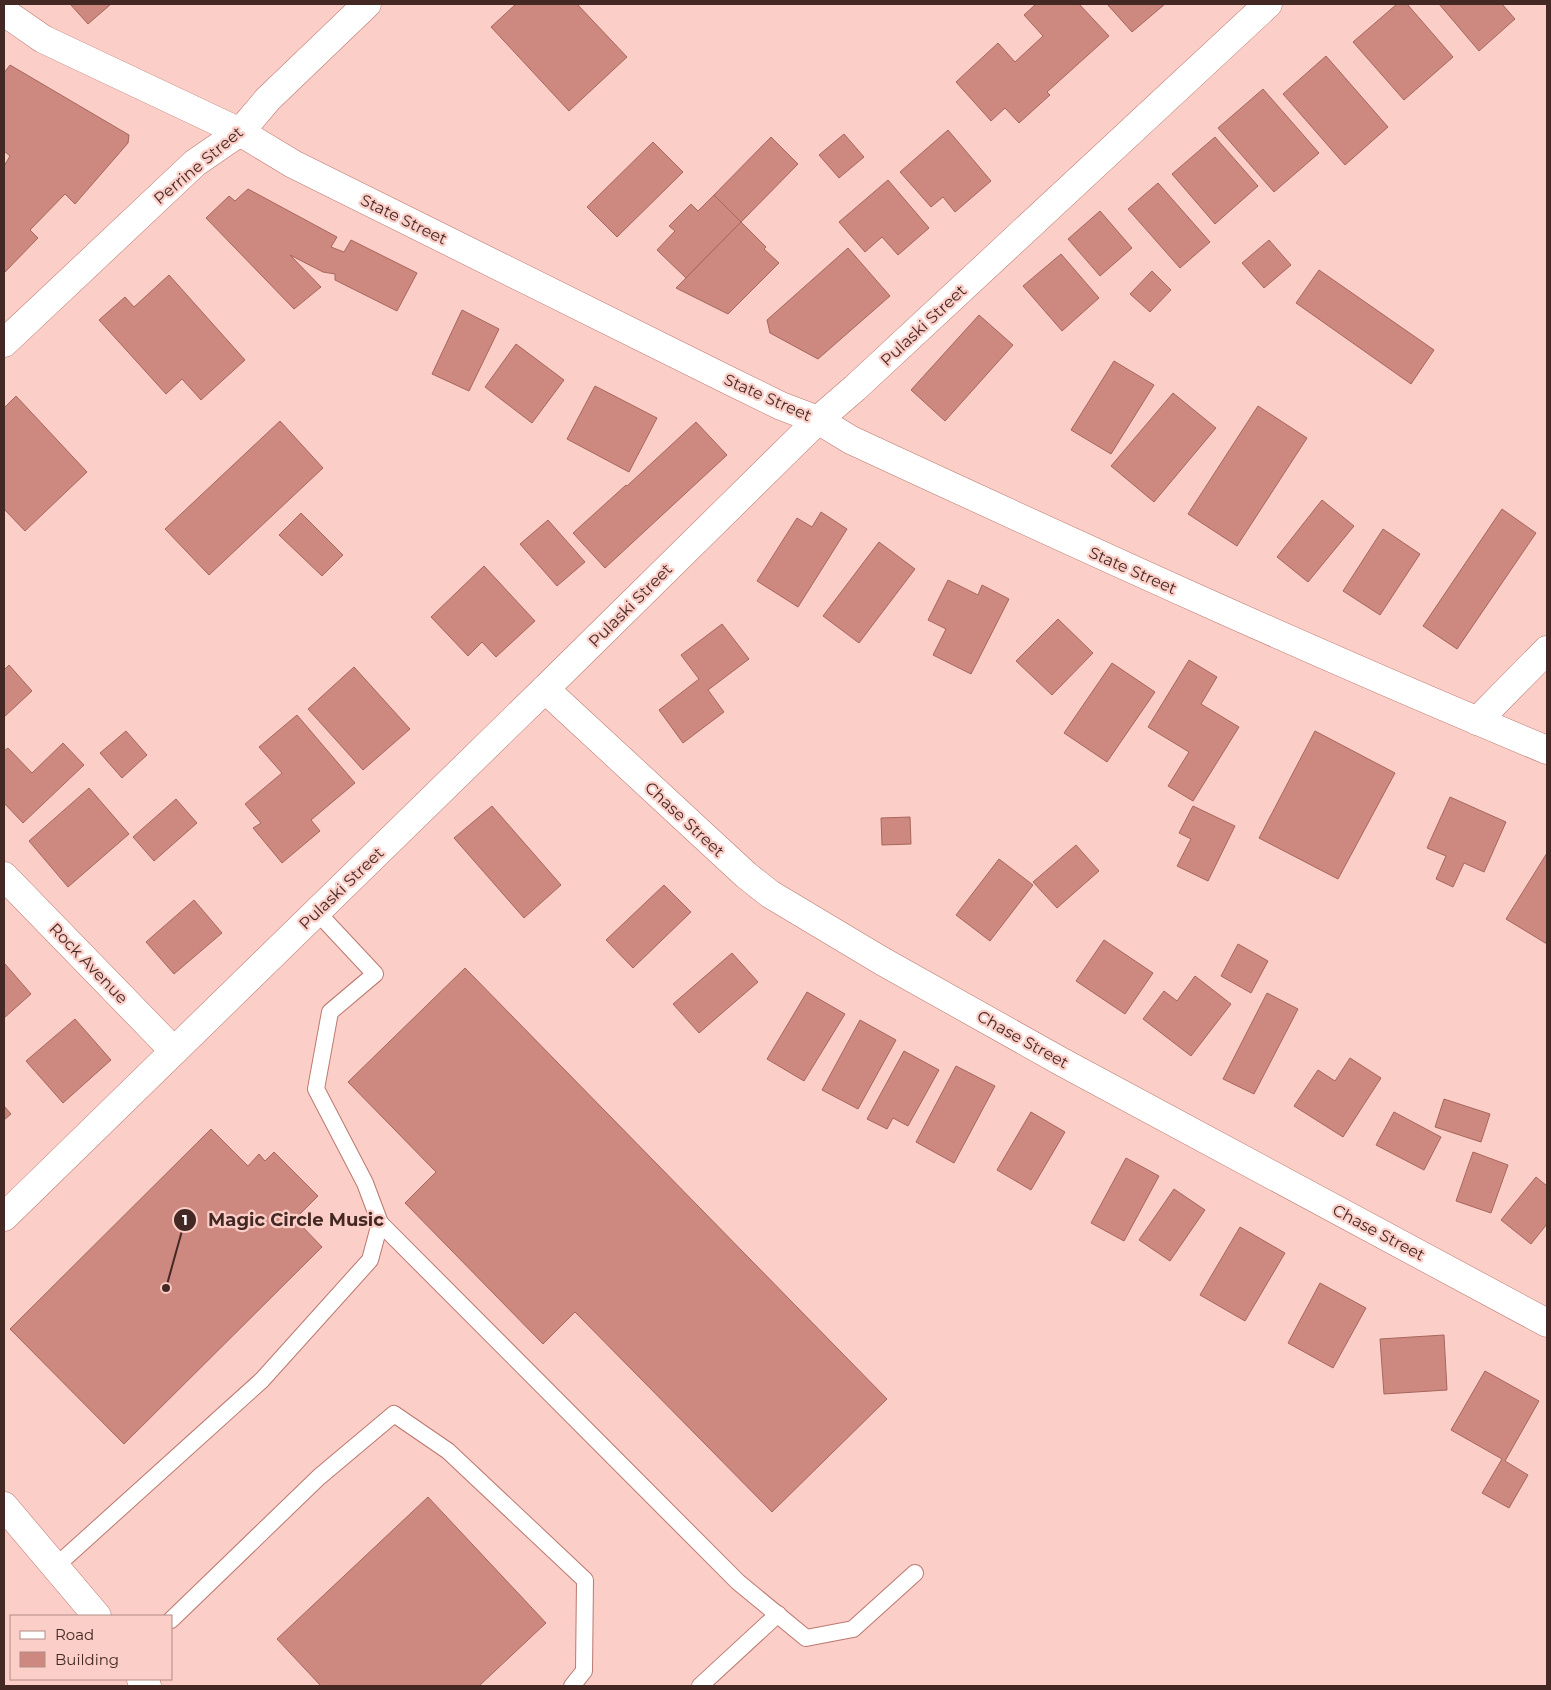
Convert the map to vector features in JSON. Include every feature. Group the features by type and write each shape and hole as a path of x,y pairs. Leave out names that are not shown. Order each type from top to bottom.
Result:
{"street":[{"name":"Perrine Street","path":"4,343 195,163 240,132 268,98 367,4"},
{"name":"Pulaski Street","path":"4,1217 818,420 855,388 1268,4"},
{"name":"State Street","path":"4,12 43,40 240,132 293,164 781,406 818,420 851,440 1093,552 1547,750"},
{"path":"1477,721 1547,650"},
{"name":"Chase Street","path":"545,689 746,875 770,894 882,961 1062,1062 1547,1323"},
{"name":"Rock Avenue","path":"4,876 174,1050"},
{"path":"4,1506 97,1615"}],"lane":[{"path":"316,912 375,974 330,1012 316,1089 365,1183 380,1222 738,1582 806,1638 853,1629 916,1573"},
{"path":"56,1566 262,1380 370,1260 380,1222"},
{"path":"172,1619 319,1477 394,1414 448,1451 586,1580 584,1671 572,1686"},
{"path":"700,1686 778,1614"}],"building":[{"path":"70,4 111,4 88,24"},
{"path":"516,4 577,4 627,57 569,111 491,27"},
{"path":"1036,4 1079,4 1109,36 1047,92 1050,95 1019,123 1005,108 991,121 956,82 998,43 1015,62 1043,36 1024,15"},
{"path":"1107,4 1165,4 1132,32"},
{"path":"1397,4 1407,4 1453,57 1404,100 1353,42"},
{"path":"1439,4 1502,4 1515,19 1479,51"},
{"path":"1326,56 1388,127 1345,165 1283,94"},
{"path":"10,65 129,135 128,143 75,204 65,194 30,230 38,238 4,273 4,166 10,156 4,151 4,73"},
{"path":"1263,89 1319,153 1274,192 1218,128"},
{"path":"948,130 991,181 955,212 943,197 931,207 900,172"},
{"path":"844,134 864,157 839,178 819,155"},
{"path":"771,137 798,164 741,222 714,195"},
{"path":"1215,137 1258,186 1215,224 1172,174"},
{"path":"653,142 683,172 617,237 587,207"},
{"path":"888,180 929,228 898,255 882,237 865,252 839,222"},
{"path":"1158,183 1210,242 1180,268 1128,209"},
{"path":"248,189 337,237 331,247 344,252 351,240 417,273 397,311 335,280 335,274 323,272 290,255 321,287 294,309 206,218 229,196 235,201"},
{"path":"714,195 741,222 686,278 657,250 675,231 669,226 691,204 698,211"},
{"path":"1100,211 1132,248 1100,276 1068,239"},
{"path":"741,222 779,263 728,314 676,288"},
{"path":"1269,240 1291,265 1264,288 1242,263"},
{"path":"848,248 890,296 818,359 770,333 767,320"},
{"path":"1061,254 1099,298 1062,331 1023,286"},
{"path":"1319,270 1434,350 1411,384 1296,303"},
{"path":"1152,271 1171,290 1150,312 1130,294"},
{"path":"169,275 245,360 201,400 182,379 166,394 99,320 125,297 134,307"},
{"path":"462,310 499,329 469,391 432,374"},
{"path":"979,315 1013,345 945,421 911,390"},
{"path":"516,344 564,380 532,423 485,387"},
{"path":"1114,361 1154,385 1111,454 1071,430"},
{"path":"595,386 657,418 629,472 567,439"},
{"path":"1173,393 1216,428 1154,502 1111,466"},
{"path":"16,396 87,472 25,531 4,509 4,408"},
{"path":"1258,406 1307,438 1237,546 1188,514"},
{"path":"280,421 323,468 209,575 165,529"},
{"path":"696,422 727,455 605,568 573,533"},
{"path":"1322,500 1354,526 1308,582 1277,557"},
{"path":"1502,509 1536,533 1457,649 1423,626"},
{"path":"821,512 847,529 798,607 757,581 797,518 812,527"},
{"path":"301,513 343,555 322,576 279,535"},
{"path":"548,520 585,562 557,586 520,544"},
{"path":"1383,529 1420,554 1380,615 1343,591"},
{"path":"879,542 915,569 859,643 823,616"},
{"path":"484,566 535,621 496,657 482,642 468,656 431,617"},
{"path":"948,580 978,595 982,585 1009,599 971,674 933,655 946,629 928,620"},
{"path":"1058,619 1093,653 1052,695 1016,661"},
{"path":"722,624 749,659 708,690 724,712 683,743 659,710 699,679 681,655"},
{"path":"1189,660 1217,677 1201,704 1239,727 1193,801 1168,786 1189,752 1148,727"},
{"path":"1112,663 1155,692 1107,762 1064,733"},
{"path":"9,665 32,691 4,717 4,670"},
{"path":"354,667 410,729 363,770 308,709"},
{"path":"297,715 355,783 311,820 320,831 282,863 253,828 261,823 245,804 282,773 259,747"},
{"path":"126,731 147,755 122,778 100,753"},
{"path":"1315,731 1395,773 1338,879 1259,838"},
{"path":"63,743 84,765 23,823 4,803 4,751 8,748 32,773"},
{"path":"89,788 129,834 68,887 29,841"},
{"path":"1450,797 1506,822 1484,872 1464,863 1453,887 1436,879 1446,856 1427,848"},
{"path":"176,799 197,823 154,861 133,837"},
{"path":"492,806 561,885 524,918 454,838"},
{"path":"1193,806 1235,826 1208,881 1177,866 1191,839 1179,833"},
{"path":"910,817 911,844 882,845 881,818"},
{"path":"1076,845 1099,871 1057,908 1033,882"},
{"path":"1547,853 1547,944 1506,919"},
{"path":"999,859 1033,885 990,941 956,915"},
{"path":"664,885 691,912 633,968 606,940"},
{"path":"194,900 222,933 174,974 146,942"},
{"path":"1104,940 1153,973 1125,1014 1076,981"},
{"path":"1238,944 1268,961 1251,993 1221,976"},
{"path":"732,953 758,982 699,1033 673,1004"},
{"path":"4,965 31,994 4,1018"},
{"path":"465,968 887,1399 772,1512 575,1312 543,1344 405,1203 436,1172 348,1082"},
{"path":"1195,976 1231,1004 1191,1056 1143,1019 1164,991 1177,1001"},
{"path":"807,992 845,1014 804,1081 767,1059"},
{"path":"1267,993 1298,1009 1254,1094 1223,1079"},
{"path":"75,1019 111,1060 63,1103 26,1061"},
{"path":"860,1020 896,1040 858,1109 822,1090"},
{"path":"904,1051 939,1070 908,1126 893,1118 887,1129 867,1119"},
{"path":"1350,1058 1381,1078 1343,1137 1294,1106 1318,1070 1335,1081"},
{"path":"956,1066 995,1086 954,1163 916,1142"},
{"path":"1444,1099 1490,1114 1481,1142 1435,1127"},
{"path":"4,1106 11,1114 4,1120"},
{"path":"1031,1112 1065,1132 1031,1190 997,1170"},
{"path":"1394,1112 1441,1137 1424,1170 1376,1145"},
{"path":"211,1129 248,1166 259,1154 265,1161 274,1152 318,1196 295,1219 322,1247 124,1444 10,1329"},
{"path":"1473,1152 1508,1165 1491,1213 1456,1201"},
{"path":"1126,1158 1159,1176 1124,1241 1091,1223"},
{"path":"1536,1177 1547,1186 1547,1224 1531,1244 1501,1220"},
{"path":"1174,1189 1205,1210 1170,1261 1139,1240"},
{"path":"1240,1227 1285,1253 1245,1321 1200,1295"},
{"path":"1320,1283 1366,1308 1333,1368 1288,1343"},
{"path":"1444,1335 1447,1390 1384,1394 1380,1339"},
{"path":"1485,1371 1539,1401 1505,1461 1528,1475 1509,1508 1482,1493 1502,1459 1451,1430"},
{"path":"428,1497 546,1623 479,1686 321,1686 277,1639"}],"place":[{"name":"Magic Circle Music","path":"166,1288"}]}
